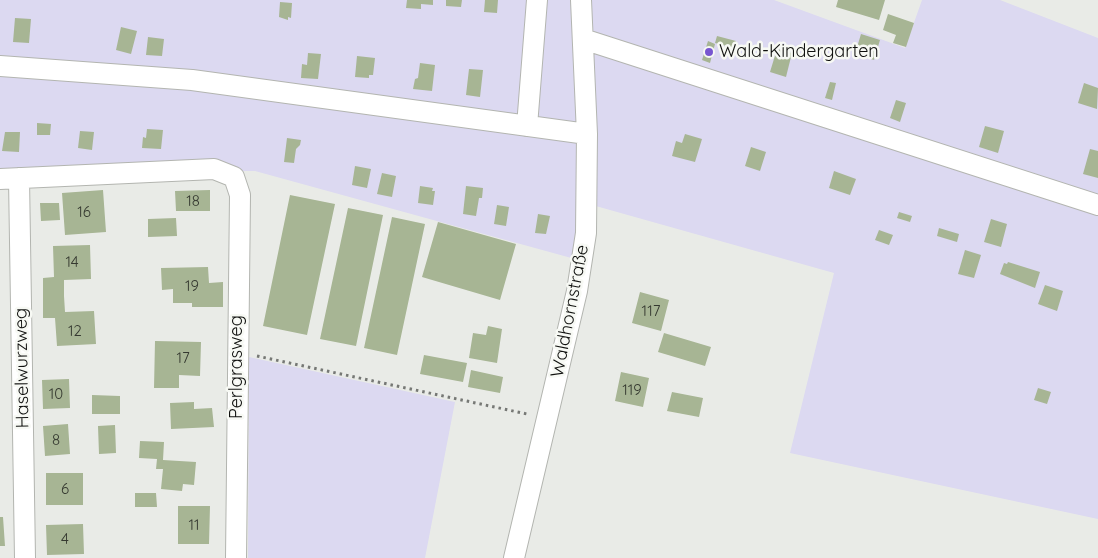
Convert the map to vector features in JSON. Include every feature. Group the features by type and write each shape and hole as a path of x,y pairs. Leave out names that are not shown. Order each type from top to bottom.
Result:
{"street":[{"path":"526,126 537,0"},
{"name":"Waldhornstraße","path":"514,558 577,291 586,233 587,134 581,0"},
{"path":"583,39 1098,205"},
{"path":"0,66 192,80 587,134"},
{"name":"Haselwurzweg","path":"25,558 9,178 214,169 234,177"},
{"name":"Perlgrasweg","path":"234,177 240,195 236,558"}],"path":[{"path":"237,349 251,355 547,418"}],"shaded area":[{"path":"0,0 774,0 905,48 922,0 1000,0 1098,38 1098,519 790,453 834,273 578,201 575,259 255,171 0,171"},
{"path":"249,357 455,402 425,558 248,558"}],"building":[{"path":"407,0 433,0 433,5 421,4 421,9 406,8"},
{"path":"446,0 462,0 461,7 446,6"},
{"path":"485,0 498,0 497,13 484,12"},
{"path":"838,0 885,0 879,20 836,7"},
{"path":"280,2 292,3 291,18 288,17 288,20 279,17"},
{"path":"888,14 914,23 906,47 893,43 896,35 883,30"},
{"path":"15,18 31,19 29,43 13,42"},
{"path":"121,27 137,31 131,54 116,50"},
{"path":"861,34 880,40 874,60 855,54"},
{"path":"717,36 736,41 734,48 715,43"},
{"path":"148,37 164,39 162,56 146,55"},
{"name":"Wald-Kindergarten","path":"708,41 715,44 710,63 702,60"},
{"path":"777,49 792,53 786,77 770,72"},
{"path":"308,53 321,54 318,79 301,78 302,64 307,65"},
{"path":"357,56 375,58 373,75 369,75 369,78 355,77"},
{"path":"420,63 435,65 432,91 413,89 415,79 418,78"},
{"path":"469,69 483,70 480,97 466,95"},
{"path":"830,82 836,83 832,100 825,98"},
{"path":"1084,83 1098,88 1097,109 1078,103"},
{"path":"896,100 906,103 900,122 890,118"},
{"path":"37,123 51,124 50,135 37,135"},
{"path":"985,126 1004,131 998,153 979,147"},
{"path":"147,129 163,130 161,149 142,148 143,137 146,138"},
{"path":"80,131 94,132 92,150 78,148"},
{"path":"5,132 20,132 19,152 2,151"},
{"path":"685,134 702,139 695,162 672,156 676,141 682,143"},
{"path":"287,138 301,140 300,145 296,149 294,163 284,162"},
{"path":"751,147 766,152 760,171 745,166"},
{"path":"1090,149 1098,151 1098,178 1083,174"},
{"path":"355,166 371,169 367,188 352,185"},
{"path":"834,171 856,179 850,195 829,188"},
{"path":"382,173 396,176 392,197 377,194"},
{"path":"420,186 433,188 432,191 435,191 433,205 418,203"},
{"path":"466,186 483,188 476,216 463,214"},
{"path":"103,190 106,232 65,235 62,193"},
{"path":"210,190 210,211 176,211 175,191"},
{"path":"290,195 335,204 307,335 263,326"},
{"path":"40,203 59,203 60,220 41,221"},
{"path":"497,205 509,207 506,226 494,224"},
{"path":"348,208 383,215 356,346 320,339"},
{"path":"899,212 912,216 910,222 897,218"},
{"path":"538,214 550,216 546,234 535,233"},
{"path":"392,217 425,224 397,355 364,348"},
{"path":"176,218 177,236 148,237 148,219"},
{"path":"991,219 1007,224 1001,247 984,242"},
{"path":"438,222 516,244 500,300 422,277"},
{"path":"939,228 959,234 957,242 937,236"},
{"path":"879,230 893,235 889,245 875,240"},
{"path":"90,245 91,279 64,280 64,296 65,312 94,311 96,344 57,346 55,318 43,318 43,278 54,277 53,246"},
{"path":"965,250 981,255 974,278 958,274"},
{"path":"1008,262 1040,272 1035,288 1000,274 1004,263 1007,264"},
{"path":"208,267 209,283 223,282 223,307 192,307 192,303 173,303 173,289 162,290 161,268"},
{"path":"1045,285 1063,291 1057,311 1038,304"},
{"path":"640,292 669,300 661,331 632,323"},
{"path":"488,326 502,329 497,363 469,358 473,333 486,335"},
{"path":"664,333 711,347 705,366 658,352"},
{"path":"155,341 201,342 200,376 179,375 179,388 154,388"},
{"path":"424,355 467,363 463,382 420,374"},
{"path":"471,370 503,377 500,393 468,387"},
{"path":"621,372 649,378 643,407 615,401"},
{"path":"69,379 70,408 43,409 42,380"},
{"path":"1038,388 1051,392 1047,404 1034,400"},
{"path":"672,392 703,398 699,417 667,411"},
{"path":"92,395 120,396 120,414 92,414"},
{"path":"194,402 194,409 212,408 214,427 171,429 170,403"},
{"path":"68,424 70,454 45,456 43,426"},
{"path":"115,425 116,453 99,454 98,426"},
{"path":"140,441 164,442 163,460 196,462 194,485 183,484 182,491 161,489 163,469 156,469 157,459 139,458"},
{"path":"46,473 83,473 83,505 46,505"},
{"path":"135,493 156,493 157,507 135,507"},
{"path":"178,506 210,506 209,544 178,544"},
{"path":"0,517 3,517 5,546 0,546"},
{"path":"83,524 84,554 47,555 46,525"}],"place":[{"name":"Wald-Kindergarten","path":"709,52"}]}
